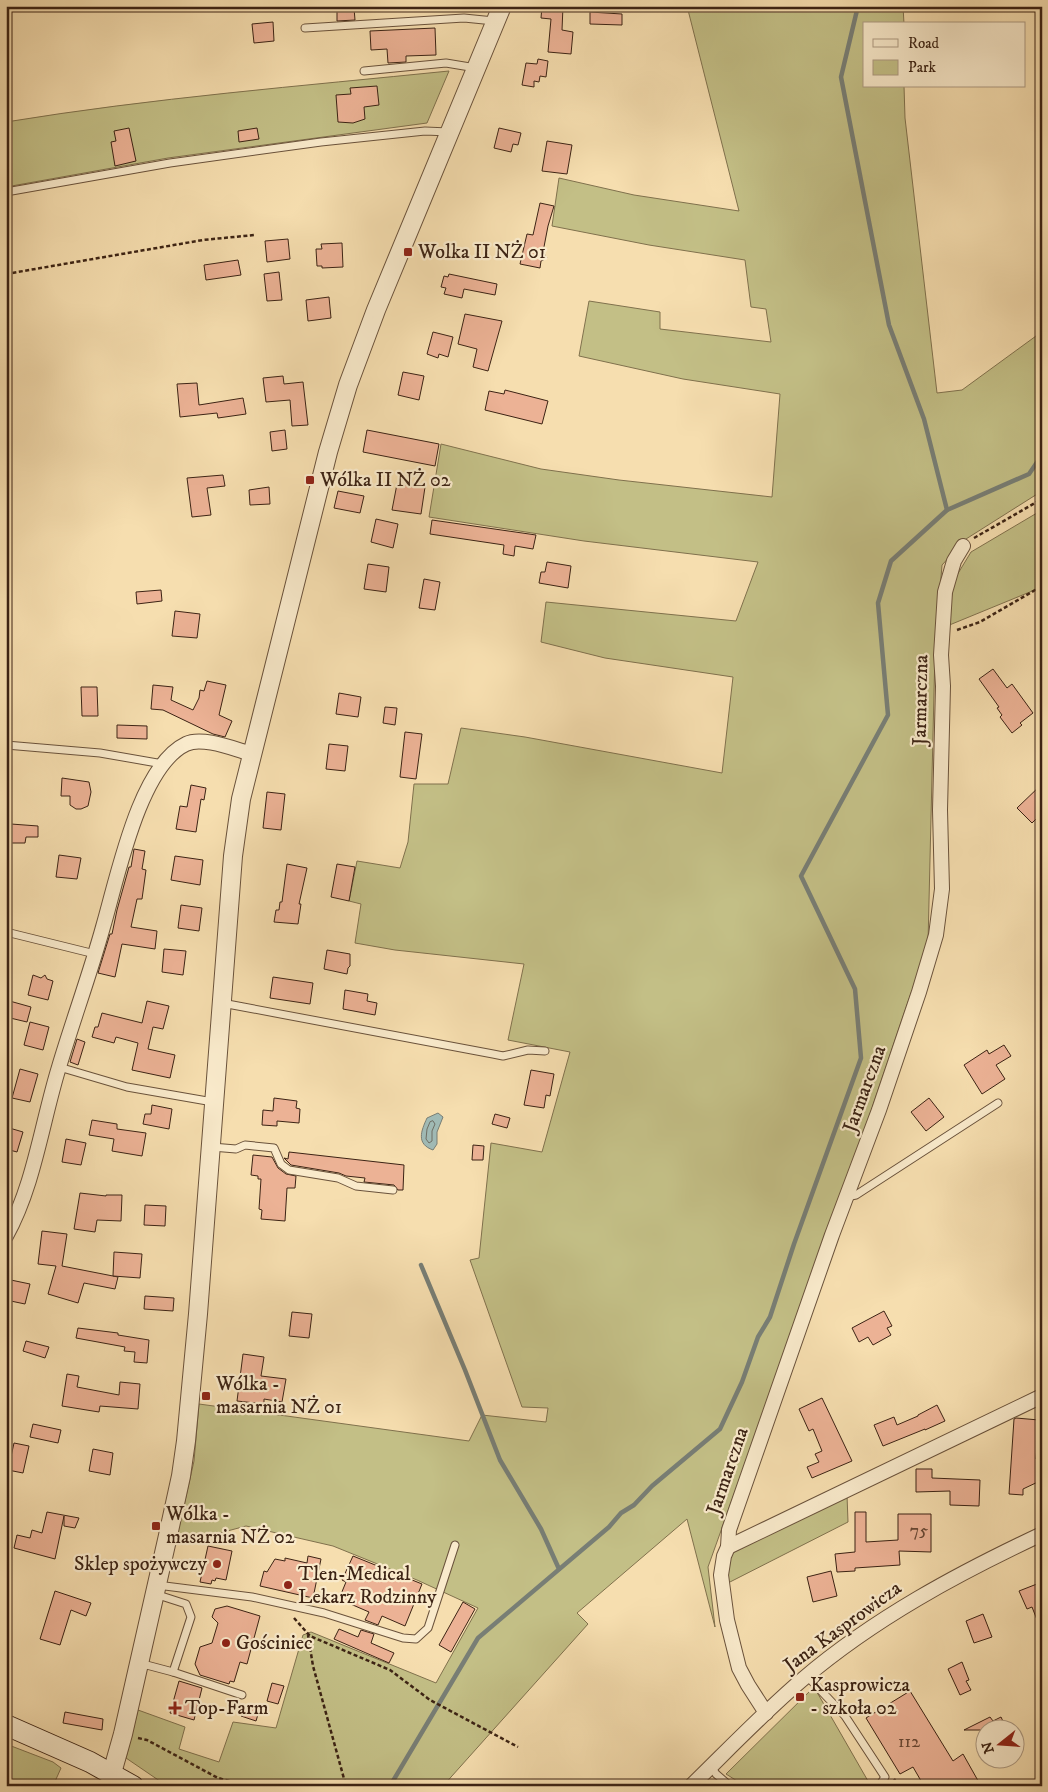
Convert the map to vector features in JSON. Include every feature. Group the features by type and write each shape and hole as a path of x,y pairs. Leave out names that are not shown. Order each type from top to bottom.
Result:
{"main road":[{"path":"6,1725 54,1745 112,1773 133,1786"}],"street":[{"path":"112,1773 123,1734 181,1476 189,1422 234,842 241,798 343,402 356,362 379,302 499,14"},
{"name":"Jarmarczna","path":"766,1713 748,1685 740,1668 729,1627 721,1575 724,1556 728,1547 728,1530 847,1194 900,1051 922,984 938,925 942,889 940,810 943,686 941,655 945,592 954,561 963,546"},
{"path":"6,1236 28,1182 59,1067 95,954 130,832 144,799 163,764 185,745 202,741 252,754"},
{"path":"728,1547 1042,1396"},
{"name":"Jana Kasprowicza","path":"691,1786 807,1676 861,1634 907,1604 975,1566 1042,1534"}],"lane":[{"path":"305,28 499,14"},
{"path":"364,71 446,63 476,68"},
{"path":"6,192 170,163 321,142 425,130 450,132"},
{"path":"6,745 100,753 163,764"},
{"path":"6,932 95,954"},
{"path":"221,1003 503,1056 528,1050 545,1051"},
{"path":"59,1067 127,1087 214,1102"},
{"path":"847,1194 851,1196 856,1195 998,1104"},
{"path":"210,1147 236,1149 245,1146 274,1148 281,1164 289,1170 338,1178 356,1186 393,1190"},
{"path":"156,1589 252,1597 324,1613 402,1638 416,1639 428,1628 454,1545"},
{"path":"156,1589 186,1604 191,1617 173,1672"},
{"path":"139,1663 173,1672 242,1696"},
{"path":"807,1676 845,1716 885,1777 879,1786"},
{"path":"711,1766 716,1774 730,1786"}],"path":[{"path":"6,274 203,240 254,235"},
{"path":"963,546 980,534 1042,499"},
{"path":"943,632 960,629 980,622 1042,586"},
{"path":"283,1604 310,1636 390,1670 430,1700 518,1747"},
{"path":"308,1633 313,1666 346,1786"},
{"path":"132,1736 147,1740 218,1778 248,1786"}],"green space":[{"path":"687,6 903,6 904,22 863,22 863,88 904,88 905,118 937,393 962,390 1036,336 1042,327 1042,491 966,539 942,565 935,651 928,943 869,1117 708,1567 715,1627 687,1519 577,1613 588,1624 443,1786 167,1786 126,1758 138,1710 185,1727 179,1749 219,1762 233,1722 276,1728 303,1635 311,1632 436,1683 478,1608 417,1580 333,1546 246,1526 175,1545 194,1461 199,1404 469,1441 482,1415 546,1422 548,1408 522,1407 470,1260 479,1258 491,1143 542,1152 570,1052 508,1040 524,964 395,950 355,943 361,904 349,901 357,861 400,868 408,842 414,784 448,784 461,728 525,737 722,773 733,677 605,658 541,642 546,602 736,621 758,562 584,541 429,517 441,444 541,469 619,480 772,497 780,394 683,379 579,356 589,301 660,312 660,329 771,342 766,309 751,307 745,260 649,245 552,226 559,178 634,195 739,211"},
{"path":"449,71 427,123 168,158 6,187 6,122 172,99"},
{"path":"1042,510 1042,587 947,626 954,580 971,552"},
{"path":"847,1495 848,1522 726,1584 730,1554"},
{"path":"814,1687 868,1781 865,1786 745,1786 726,1774"},
{"path":"6,1744 53,1762 61,1768 53,1786 6,1786"}],"water":[{"path":"438,1113 443,1117 437,1132 437,1144 433,1150 424,1144 421,1137 427,1118"}],"building":[{"path":"542,6 563,6 562,30 573,32 571,54 548,52 551,19 541,18"},
{"path":"354,8 355,20 337,21 337,9"},
{"path":"590,12 622,14 622,25 590,24"},
{"path":"273,22 274,41 254,43 252,24"},
{"path":"435,28 436,55 406,56 406,62 388,63 387,49 371,50 370,31"},
{"path":"538,59 548,61 546,77 540,76 539,82 534,81 534,87 522,85 526,63 537,64"},
{"path":"377,86 379,105 364,107 365,119 353,123 338,122 336,95 351,94 350,88"},
{"path":"129,128 136,161 115,166 111,142 116,141 114,131"},
{"path":"257,128 259,139 239,142 238,131"},
{"path":"499,128 521,133 518,145 513,144 511,152 494,148"},
{"path":"547,141 572,145 567,174 542,171"},
{"path":"540,203 554,206 543,252 547,258 541,261 540,268 520,264 527,234 533,235"},
{"path":"288,239 290,259 267,262 265,241"},
{"path":"342,243 343,267 322,268 322,266 317,266 316,249 322,249 321,244"},
{"path":"238,260 241,275 206,280 204,265"},
{"path":"279,272 282,300 267,301 264,274"},
{"path":"449,274 497,284 495,295 464,289 462,298 444,294 446,288 441,287 444,276 448,277"},
{"path":"329,297 331,318 308,321 306,300"},
{"path":"465,314 502,321 488,371 473,367 477,349 458,344"},
{"path":"433,332 453,337 448,357 439,354 438,358 427,354"},
{"path":"403,372 424,376 419,400 398,395"},
{"path":"283,376 284,384 303,382 308,425 292,426 290,400 266,402 263,378"},
{"path":"197,383 199,405 243,398 246,414 218,418 217,413 180,417 177,384"},
{"path":"505,390 548,401 542,424 485,410 489,391 504,394"},
{"path":"285,430 287,449 272,451 270,432"},
{"path":"367,430 439,444 435,466 363,452"},
{"path":"223,475 225,486 207,488 211,515 192,517 187,478"},
{"path":"397,484 425,487 421,514 392,510"},
{"path":"269,487 270,504 250,505 249,490"},
{"path":"338,491 364,496 360,513 334,508"},
{"path":"376,519 398,524 393,548 371,542"},
{"path":"432,520 536,535 533,549 515,546 514,556 503,554 504,545 430,534"},
{"path":"547,562 571,566 568,588 539,583 541,572 545,572"},
{"path":"368,564 389,567 386,592 364,589"},
{"path":"424,579 440,582 435,610 419,608"},
{"path":"161,590 162,601 137,604 136,592"},
{"path":"175,611 200,614 197,638 172,636"},
{"path":"993,669 1007,688 1012,684 1033,713 1020,723 1022,725 1012,733 1000,717 1002,715 997,708 999,707 979,679"},
{"path":"207,681 226,685 219,715 232,721 225,737 213,734 163,710 151,709 153,685 173,687 171,700 193,710 199,698 200,690 204,691"},
{"path":"81,687 97,687 98,716 82,716"},
{"path":"339,693 361,697 358,717 336,714"},
{"path":"385,707 397,708 395,725 383,723"},
{"path":"117,725 147,726 147,739 117,738"},
{"path":"405,732 422,734 416,779 400,777"},
{"path":"329,744 348,746 345,771 326,769"},
{"path":"62,778 89,782 91,792 88,806 76,809 70,805 70,796 61,796"},
{"path":"1042,784 1042,813 1032,823 1017,808"},
{"path":"191,785 206,788 204,800 201,799 196,832 176,829 180,806 187,807"},
{"path":"267,792 285,794 281,830 263,828"},
{"path":"11,824 38,826 38,837 26,837 25,843 10,843"},
{"path":"134,849 145,851 142,869 146,870 142,899 137,899 131,927 157,931 155,949 122,944 115,977 98,973 110,934 112,934 129,867 131,867"},
{"path":"59,855 81,858 77,879 56,877"},
{"path":"175,856 203,860 200,885 171,880"},
{"path":"287,864 307,868 299,904 301,904 298,924 274,922 276,910 279,910 280,902 282,902"},
{"path":"337,864 355,867 349,901 331,897"},
{"path":"181,905 202,908 199,931 178,928"},
{"path":"164,949 186,951 183,975 162,972"},
{"path":"327,950 350,954 350,966 347,974 324,969"},
{"path":"33,975 41,978 45,975 47,979 53,981 48,1000 28,995"},
{"path":"273,977 313,983 310,1004 270,998"},
{"path":"345,990 368,994 367,1001 377,1003 375,1015 343,1009"},
{"path":"6,1000 31,1007 27,1022 6,1017"},
{"path":"147,1001 169,1006 163,1029 153,1027 148,1049 175,1055 170,1078 132,1070 138,1043 116,1037 114,1043 92,1037 95,1027 98,1027 102,1013 142,1023"},
{"path":"30,1022 49,1027 43,1050 24,1045"},
{"path":"77,1039 85,1042 78,1065 70,1062"},
{"path":"1004,1045 1011,1056 996,1065 1005,1079 982,1094 964,1065 987,1050 989,1054"},
{"path":"20,1069 38,1074 30,1102 12,1098"},
{"path":"531,1070 554,1074 550,1096 546,1095 544,1108 524,1105"},
{"path":"274,1098 297,1101 296,1108 300,1109 299,1123 277,1121 277,1126 262,1125 263,1110 273,1111"},
{"path":"929,1098 944,1117 926,1131 911,1112"},
{"path":"152,1105 172,1109 169,1129 143,1124 145,1114 151,1114"},
{"path":"495,1114 510,1118 507,1128 492,1124"},
{"path":"92,1120 117,1124 117,1129 146,1133 142,1156 112,1151 114,1139 89,1135"},
{"path":"6,1127 23,1132 17,1152 6,1149"},
{"path":"66,1139 86,1143 81,1165 62,1162"},
{"path":"473,1145 484,1146 483,1160 472,1160"},
{"path":"289,1152 404,1165 403,1190 398,1190 394,1185 364,1182 365,1178 291,1165 284,1158 288,1159"},
{"path":"253,1155 272,1157 278,1168 286,1174 296,1176 295,1188 287,1188 285,1221 261,1219 262,1210 259,1209 261,1179 258,1179 258,1176 251,1175"},
{"path":"80,1193 106,1196 122,1195 121,1221 97,1220 95,1232 74,1229"},
{"path":"145,1205 166,1206 165,1226 144,1225"},
{"path":"42,1231 67,1234 62,1266 118,1277 115,1289 84,1283 78,1303 48,1294 56,1266 38,1264"},
{"path":"114,1252 142,1254 140,1278 113,1276"},
{"path":"6,1279 30,1284 25,1304 6,1300"},
{"path":"145,1296 174,1298 173,1311 144,1309"},
{"path":"884,1311 892,1326 887,1328 891,1335 873,1345 868,1337 859,1342 852,1328"},
{"path":"292,1312 312,1314 309,1338 289,1336"},
{"path":"78,1328 118,1333 118,1335 149,1340 147,1363 134,1362 135,1352 124,1351 125,1347 76,1338"},
{"path":"26,1341 49,1347 45,1358 23,1351"},
{"path":"243,1354 264,1357 261,1376 286,1379 282,1402 264,1399 264,1404 237,1401"},
{"path":"67,1374 79,1376 77,1387 119,1395 120,1382 140,1384 138,1409 100,1406 99,1412 62,1406"},
{"path":"822,1398 852,1461 812,1478 807,1467 819,1462 815,1454 822,1451 813,1429 809,1431 799,1409"},
{"path":"937,1405 945,1421 883,1446 874,1425 894,1417 897,1425"},
{"path":"1014,1419 1039,1420 1036,1459 1042,1457 1042,1480 1023,1489 1023,1495 1009,1494"},
{"path":"33,1424 61,1430 58,1443 30,1437"},
{"path":"14,1443 29,1446 23,1473 8,1470"},
{"path":"93,1449 113,1453 110,1475 89,1471"},
{"path":"916,1469 932,1469 932,1478 980,1480 979,1506 950,1505 950,1491 916,1492"},
{"path":"47,1512 79,1518 75,1528 64,1526 64,1516 55,1559 14,1548 17,1535 30,1538 32,1530 42,1533"},
{"path":"855,1512 866,1512 866,1542 898,1540 898,1514 931,1514 931,1552 899,1551 900,1565 855,1568 855,1571 837,1572 835,1554 855,1552"},
{"name":"Sklep spożywczy","path":"208,1546 232,1551 226,1580 216,1578 215,1581 212,1580 211,1584 200,1582"},
{"path":"308,1556 321,1559 313,1598 260,1586 264,1571 267,1572 275,1559 285,1561 285,1558 307,1563"},
{"path":"353,1556 422,1584 405,1626 382,1616 378,1625 365,1620 369,1612 339,1599 346,1582 342,1580"},
{"path":"831,1571 837,1596 813,1602 807,1577"},
{"path":"1042,1582 1041,1630 1032,1607 1027,1609 1019,1591"},
{"path":"55,1591 91,1603 86,1616 71,1610 60,1645 40,1639"},
{"path":"463,1602 475,1609 451,1652 439,1645"},
{"path":"227,1606 260,1616 247,1664 240,1662 234,1682 230,1681 229,1684 200,1675 195,1664 200,1647 212,1643 218,1623 212,1617 215,1609"},
{"path":"983,1614 992,1637 974,1643 966,1621"},
{"path":"339,1629 358,1637 361,1630 374,1634 371,1643 394,1653 389,1663 334,1639"},
{"path":"962,1662 969,1680 966,1681 971,1690 960,1695 948,1669"},
{"path":"179,1681 202,1688 194,1720 170,1713"},
{"path":"272,1683 284,1686 278,1704 267,1701"},
{"path":"910,1691 953,1761 963,1754 981,1786 924,1786 913,1767 900,1774 866,1718"},
{"path":"245,1706 259,1711 256,1721 241,1716"},
{"path":"65,1712 103,1719 102,1730 63,1723"},
{"path":"976,1724 976,1730 964,1730"}],"waterway":[{"path":"390,1786 478,1638 609,1527 621,1513 634,1505 652,1486 720,1429 742,1382 758,1337 770,1317 794,1244 861,1058 855,989 801,876 888,715 878,603 891,561 947,510 924,419 889,325 841,77 858,6"},
{"path":"947,510 1029,474 1042,455"},
{"path":"421,1265 500,1460 541,1529 559,1569"}],"place":[{"name":"Wolka II NŻ 01","path":"408,252"},
{"name":"Wólka II NŻ 02","path":"310,480"},
{"name":"Wólka - masarnia NŻ 01","path":"206,1396"},
{"name":"Wólka - masarnia NŻ 02","path":"156,1526"},
{"name":"Sklep spożywczy","path":"217,1564"},
{"name":"Tlen-Medical Lekarz Rodzinny","path":"288,1585"},
{"name":"Gościniec","path":"226,1643"},
{"name":"Kasprowicza - szkoła 02","path":"800,1697"},
{"name":"Top-Farm","path":"175,1708"}]}
